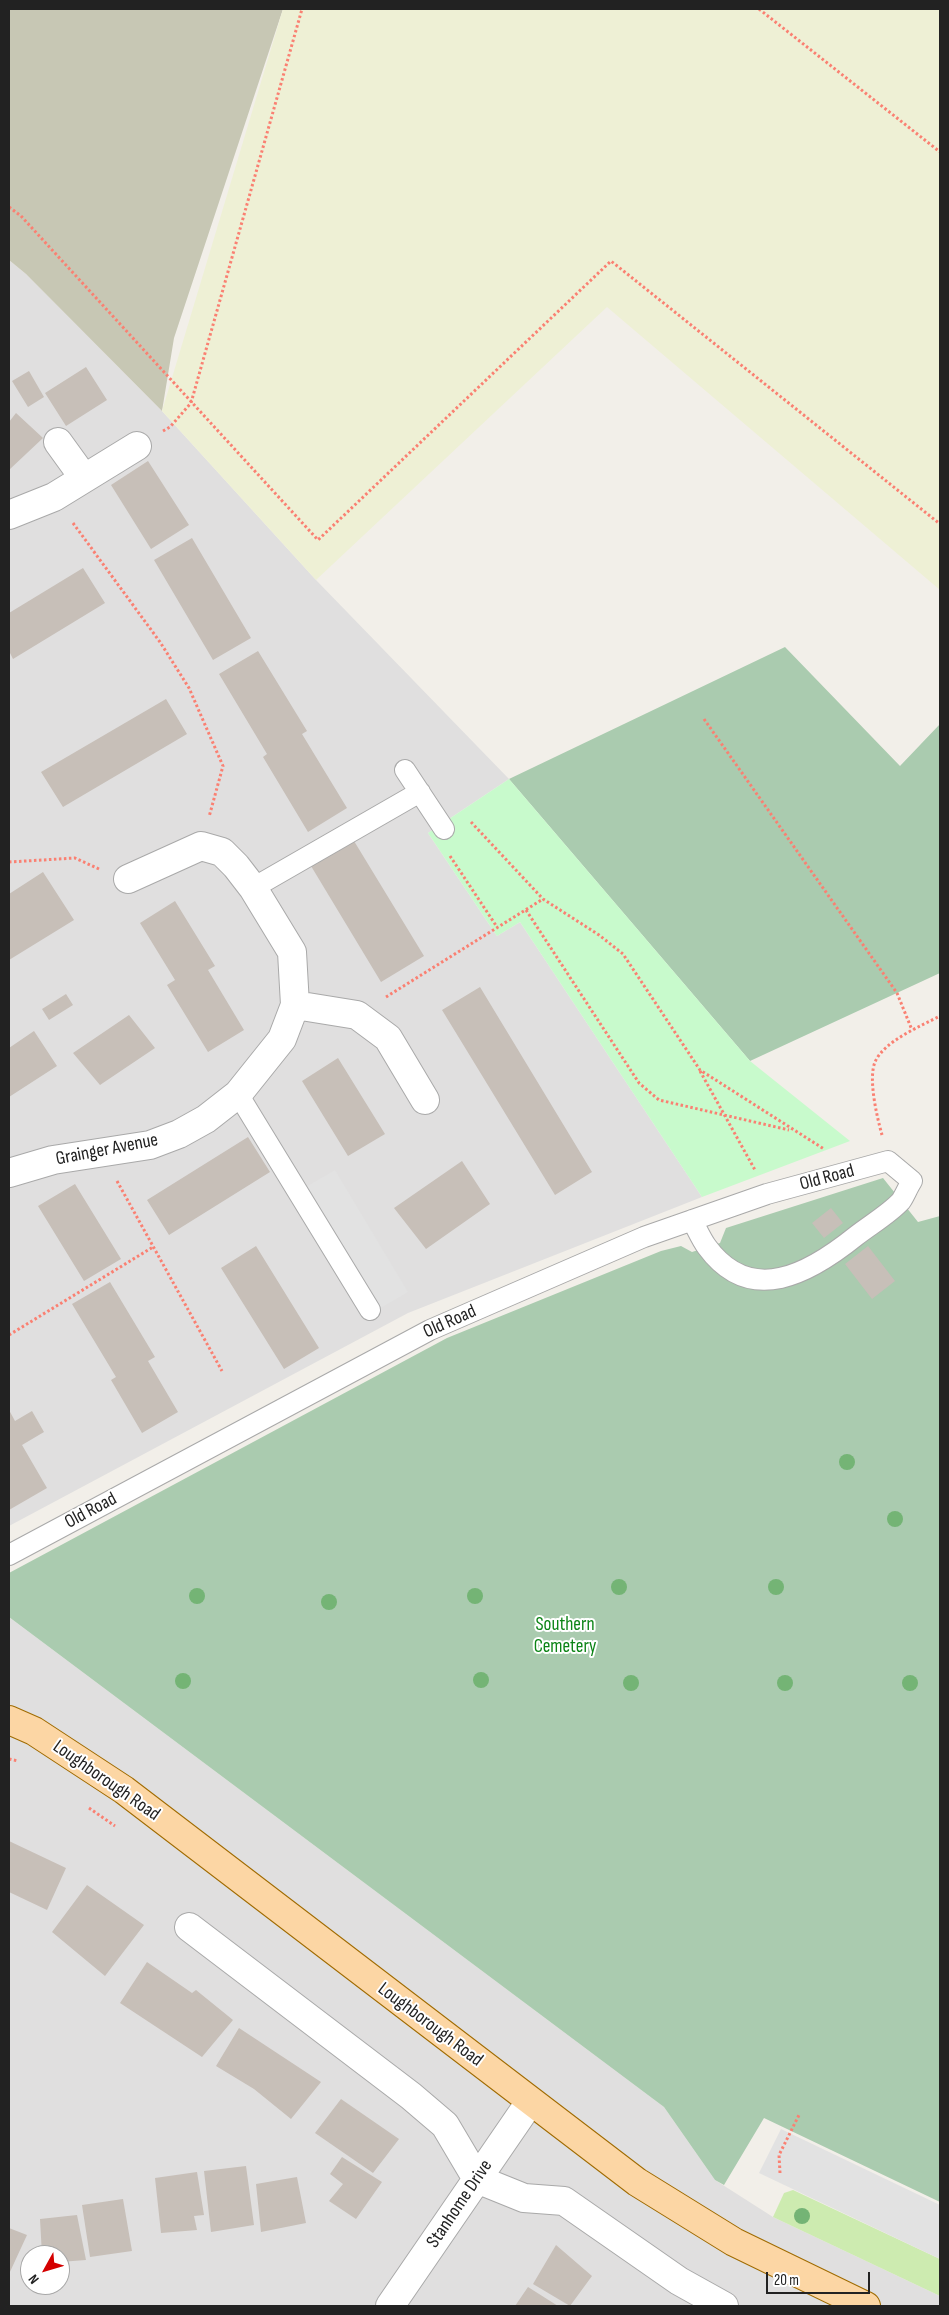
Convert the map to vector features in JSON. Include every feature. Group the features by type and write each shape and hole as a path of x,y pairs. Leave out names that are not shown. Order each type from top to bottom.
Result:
{"main road":[{"name":"Loughborough Road","path":"9,1720 34,1731 124,1790 637,2182 734,2242 866,2306"}],"street":[{"path":"58,442 84,478"},
{"path":"9,515 54,497 137,446"},
{"path":"128,879 201,846"},
{"name":"Grainger Avenue","path":"9,1173 53,1160 102,1154 150,1145 179,1134 206,1119 238,1094 282,1039 295,1005 292,952 253,888 222,852 201,846"},
{"path":"295,1005 357,1015 388,1038 425,1100"},
{"path":"189,1927 418,2102 445,2125 477,2179 524,2198 564,2202 678,2281 724,2306"},
{"name":"Stanhome Drive","path":"390,2306 530,2102"}],"lane":[{"path":"405,770 444,829"},
{"path":"253,888 420,792"},
{"path":"238,1094 370,1310"},
{"path":"692,1220 707,1248 731,1271 751,1280 772,1281 794,1274 828,1258 900,1201 912,1181 888,1161"},
{"name":"Old Road","path":"9,1555 430,1330 644,1237 767,1194 888,1161"}],"path":[{"path":"137,446 170,427 191,403 302,9"},
{"path":"759,9 940,152"},
{"path":"9,207 21,216 318,540 611,261 940,524"},
{"path":"54,497 160,642 189,688 223,766 201,846"},
{"path":"704,718 897,993 912,1030"},
{"path":"497,928 435,834 465,815 543,899 599,935 623,954 700,1070 767,1194"},
{"path":"9,862 75,858 88,866 128,879"},
{"path":"357,1015 543,899"},
{"path":"526,910 639,1083 659,1100 794,1131"},
{"path":"888,1161 872,1079 875,1062 892,1044 912,1030 940,1016"},
{"path":"700,1070 794,1131 860,1169"},
{"path":"102,1154 222,1371"},
{"path":"9,1335 153,1247"},
{"path":"9,1759 24,1763"},
{"path":"88,1807 120,1829"},
{"path":"780,2173 779,2155 800,2114"}],"shaded area":[{"path":"9,9 283,9 174,338 162,411 26,274 9,260"},
{"path":"283,9 940,9 940,590 607,307 316,580 162,411"},
{"path":"9,260 26,274 162,411 316,580 509,779 428,833 497,936 520,922 702,1197 408,1313 9,1526"},
{"path":"335,1170 408,1292 379,1309 306,1187"},
{"path":"9,1617 664,2107 715,2180 773,2217 940,2296 940,2306 9,2306"},
{"path":"781,2129 940,2205 940,2259 759,2173"}],"green space":[{"path":"785,647 900,766 940,724 940,973 750,1061 509,779"},
{"path":"509,779 750,1061 850,1141 702,1197 520,922 497,936 428,833"},
{"name":"Southern Cemetery","path":"883,1178 918,1222 940,1216 940,2202 764,2118 724,2185 715,2180 664,2107 9,1617 9,1573 447,1338 661,1251 681,1246 692,1252 720,1243 726,1228"},
{"path":"793,2190 940,2259 940,2296 773,2217 784,2193"}],"building":[{"path":"86,367 107,400 66,426 45,393"},
{"path":"29,371 44,397 28,407 12,381"},
{"path":"16,413 43,438 9,470 9,422"},
{"path":"148,461 189,525 151,549 111,485"},
{"path":"192,538 251,638 213,660 154,560"},
{"path":"83,568 105,603 13,659 9,651 9,613"},
{"path":"258,651 307,731 302,734 347,808 308,832 263,757 267,754 219,674"},
{"path":"166,699 187,734 63,807 41,772"},
{"path":"354,841 424,956 381,982 311,866"},
{"path":"43,872 74,920 9,960 9,894"},
{"path":"175,901 215,966 208,970 244,1030 208,1052 167,985 175,980 140,923"},
{"path":"480,987 592,1172 555,1195 442,1010"},
{"path":"66,994 73,1005 49,1020 42,1009"},
{"path":"129,1015 155,1048 100,1085 73,1053"},
{"path":"34,1031 57,1066 9,1097 9,1048"},
{"path":"338,1058 385,1134 348,1156 302,1081"},
{"path":"248,1137 270,1172 169,1235 147,1200"},
{"path":"462,1161 490,1204 426,1249 394,1208"},
{"path":"75,1184 121,1259 84,1281 38,1206"},
{"path":"831,1208 843,1223 824,1238 812,1223"},
{"path":"256,1246 319,1348 284,1369 221,1268"},
{"path":"868,1246 895,1281 872,1299 845,1264"},
{"path":"110,1282 155,1357 148,1361 178,1412 142,1433 111,1380 116,1377 72,1304"},
{"path":"9,1410 15,1421 32,1411 44,1432 22,1445 47,1488 9,1510"},
{"path":"9,1841 66,1868 47,1910 9,1892"},
{"path":"87,1885 144,1925 105,1976 52,1932"},
{"path":"147,1962 192,1993 196,1990 233,2020 202,2057 120,2003"},
{"path":"239,2028 321,2082 291,2119 254,2089 216,2066"},
{"path":"341,2099 399,2139 373,2173 315,2133"},
{"path":"342,2157 382,2182 356,2219 329,2201 343,2184 330,2174"},
{"path":"246,2166 254,2225 211,2232 204,2171"},
{"path":"197,2172 204,2215 194,2216 197,2230 161,2233 155,2178"},
{"path":"297,2177 306,2223 261,2232 256,2184"},
{"path":"123,2199 132,2251 90,2257 82,2205"},
{"path":"77,2215 86,2260 70,2261 70,2245 41,2245 40,2219"},
{"path":"9,2228 27,2235 22,2245 20,2245 20,2250 9,2274"},
{"path":"556,2245 592,2276 570,2306 533,2284"},
{"path":"528,2287 558,2306 515,2306"}]}
